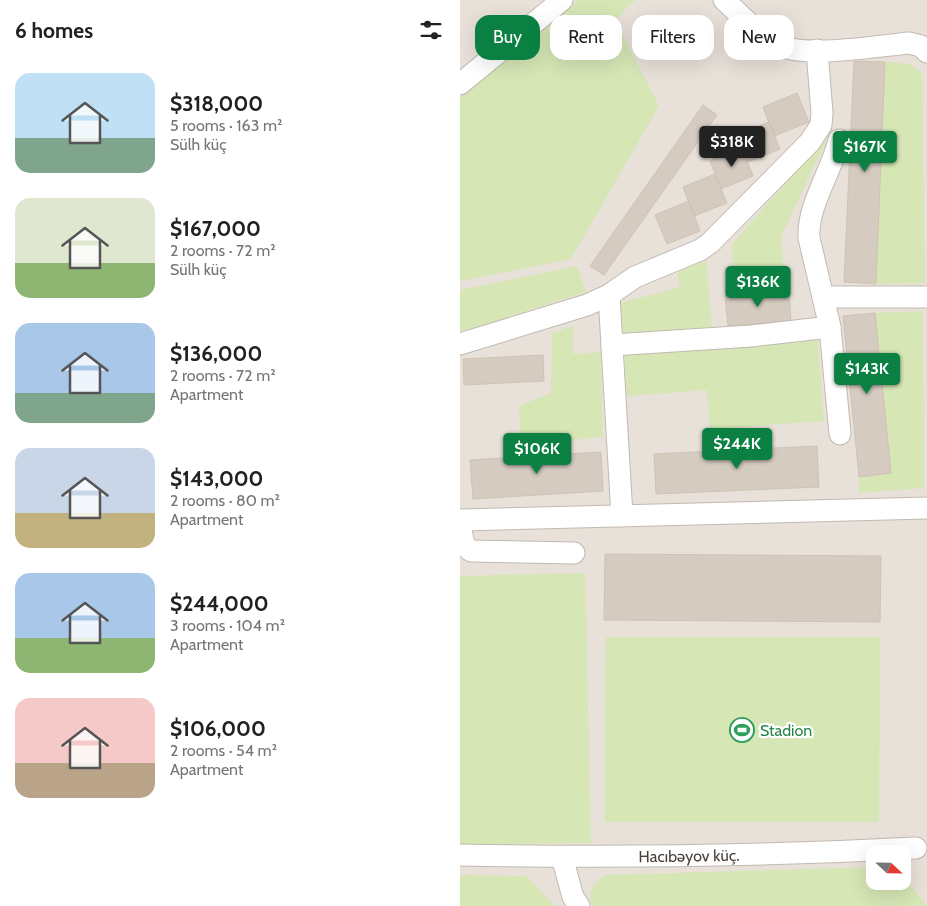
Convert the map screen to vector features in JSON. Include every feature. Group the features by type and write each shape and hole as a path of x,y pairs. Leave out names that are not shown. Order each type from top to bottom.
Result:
{"street":[{"path":"460,84 562,0"},
{"path":"724,0 763,35 783,46 800,52 909,43 921,46 927,52"},
{"path":"460,344 559,315 609,295 635,277 700,250 710,243 810,142 821,125 822,113 817,50"},
{"path":"839,140 834,158 808,223 809,238 830,327 840,434"},
{"path":"609,295 622,516"},
{"path":"824,297 927,298"},
{"path":"612,345 770,334 830,327"},
{"path":"460,520 927,508"},
{"path":"460,525 464,545 471,551 574,553"},
{"name":"Hacıbəyov küç.","path":"460,855 562,857 823,853 923,849"},
{"path":"562,857 573,897 579,906"}],"shaded area":[{"path":"460,0 927,0 927,906 460,906"}],"green space":[{"path":"578,0 635,0 620,15 560,15"},
{"path":"550,23 550,60 622,60 622,34 632,53 632,60 635,60 659,106 571,259 460,281 460,97 505,60 540,60 540,31"},
{"path":"885,62 911,65 922,75 925,283 876,284"},
{"path":"829,134 781,237 784,272 733,274 732,244"},
{"path":"706,260 712,327 622,333 621,303 680,287 677,273"},
{"path":"577,266 586,292 460,332 460,290"},
{"path":"923,311 924,488 859,493 859,477 891,473 875,313"},
{"path":"573,326 573,354 601,352 603,437 521,445 519,406 551,393 552,333"},
{"path":"818,339 824,421 710,429 707,390 627,396 624,352"},
{"path":"585,573 591,843 460,845 460,576"},
{"name":"Stadion","path":"606,637 880,637 879,822 605,822"},
{"path":"866,867 866,890 911,890 911,885 927,906 593,906 590,892 595,884 606,875"},
{"path":"460,875 526,876 555,906 460,906"}],"building":[{"path":"854,61 885,62 876,284 844,282"},
{"path":"797,93 809,122 774,136 763,107"},
{"path":"703,105 717,115 604,275 590,266"},
{"path":"769,122 780,149 748,162 737,135"},
{"path":"742,147 753,176 721,189 710,161"},
{"path":"715,174 727,203 694,216 683,187"},
{"path":"689,201 700,231 667,244 655,215"},
{"path":"789,291 791,321 728,326 725,295"},
{"path":"875,313 891,473 859,477 843,316"},
{"path":"543,355 544,381 464,385 463,359"},
{"path":"817,446 819,487 656,494 654,454"},
{"path":"601,452 603,491 473,499 470,460"},
{"path":"605,554 881,556 880,622 604,620"}],"place":[{"name":"Stadion","path":"742,730"}]}
